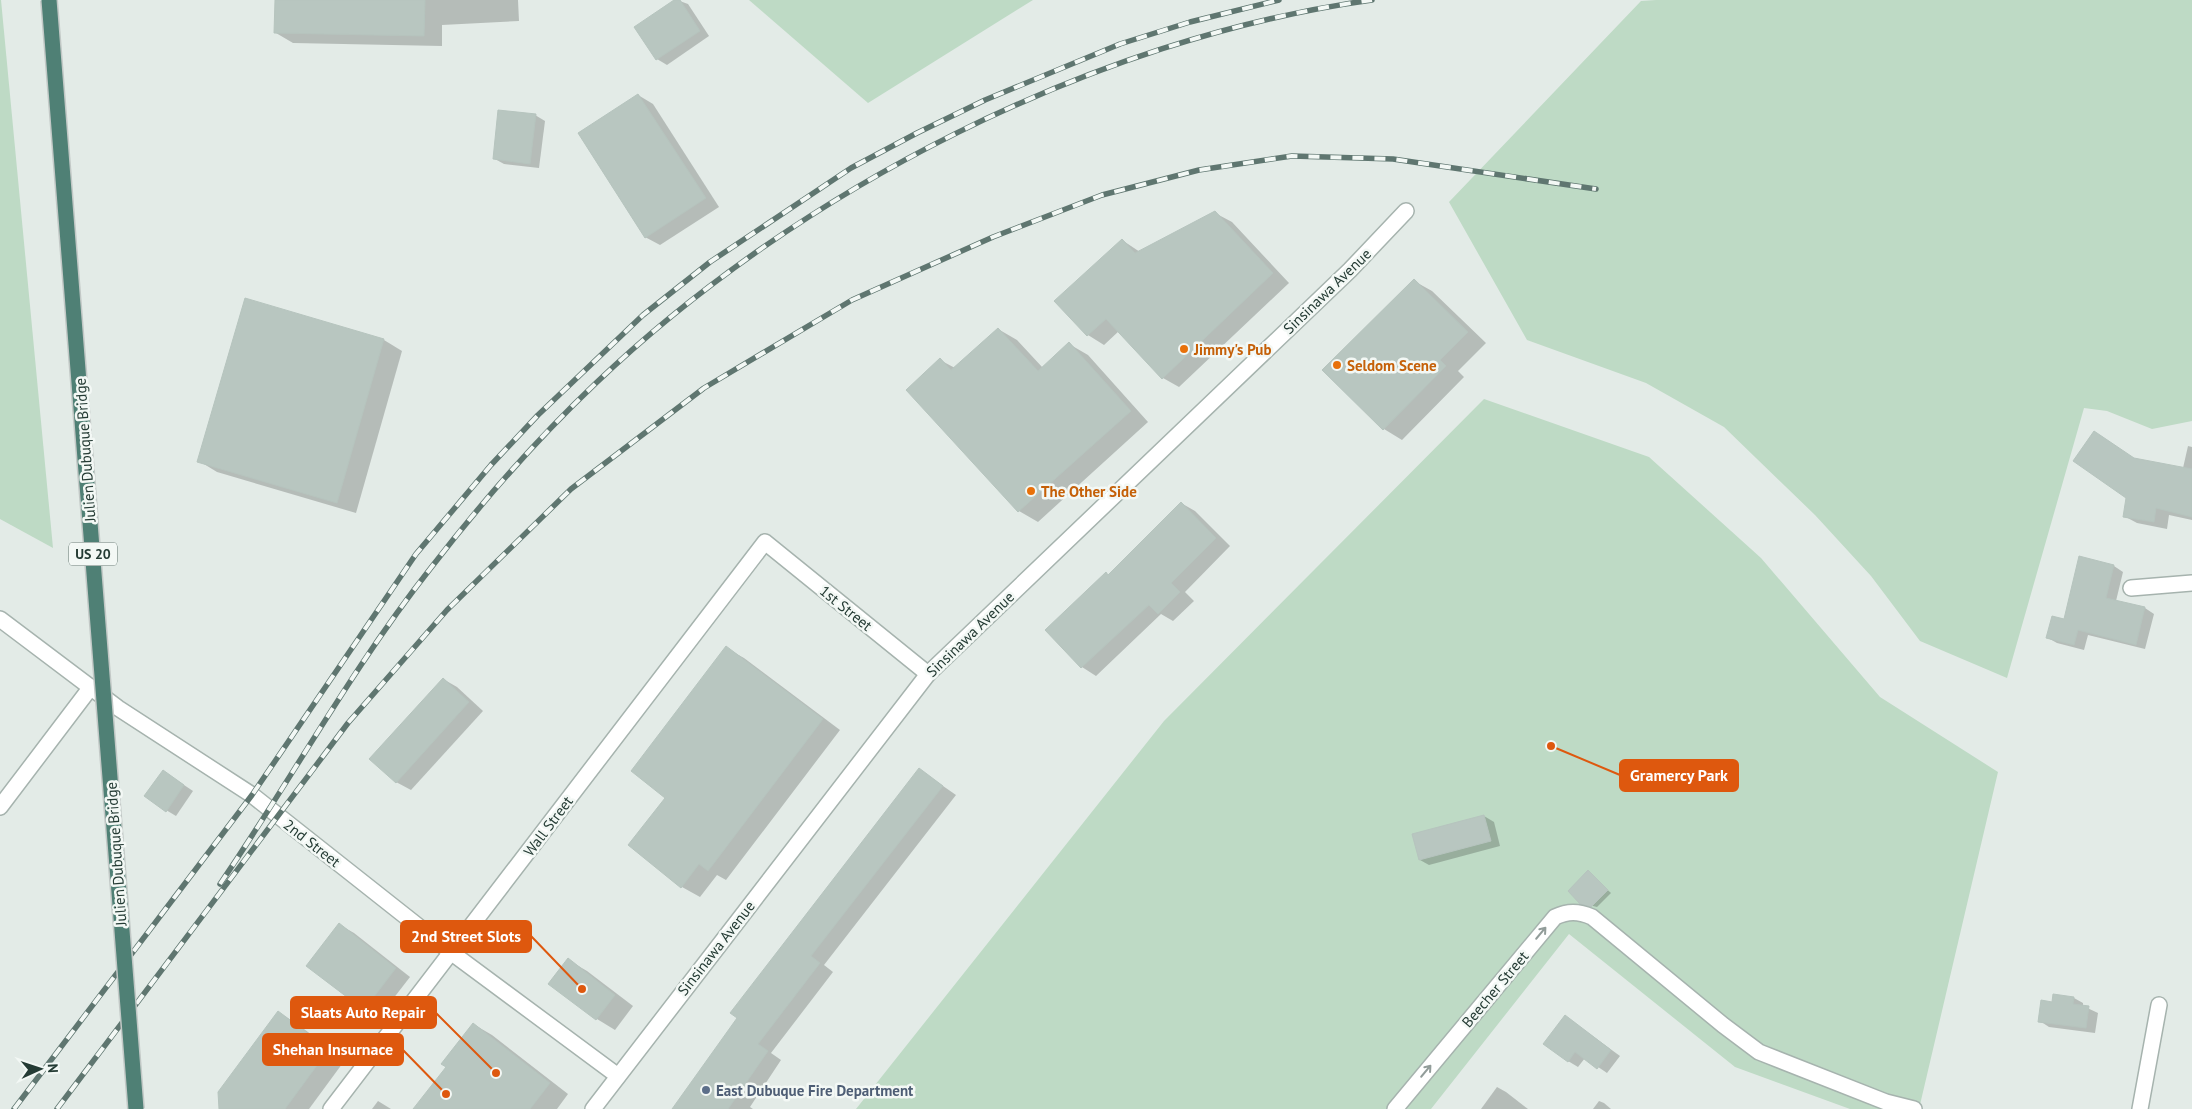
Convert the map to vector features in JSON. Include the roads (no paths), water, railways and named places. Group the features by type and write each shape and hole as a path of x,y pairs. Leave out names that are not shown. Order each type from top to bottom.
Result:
{"highway":[{"name":"Julien Dubuque Bridge","path":"50,0 136,1109"}],"street":[{"name":"Sinsinawa Avenue","path":"593,1109 928,674 1350,270 1406,211"},
{"name":"1st Street","path":"765,542 928,674"},
{"name":"Wall Street","path":"331,1109 765,542"},
{"path":"2131,588 2192,583"},
{"name":"2nd Street","path":"0,619 118,708 252,795 452,953 618,1076"},
{"path":"0,807 91,687"},
{"name":"Beecher Street","path":"1395,1109 1555,917 1566,912 1581,913 1592,917 1612,931 1723,1025 1759,1052 1886,1102 1914,1109"},
{"path":"2140,1109 2159,1006"}],"railway":[{"path":"14,1109 252,795 416,554 491,465 538,415 643,315 710,262 851,168 917,133 985,100 1120,44 1190,22 1279,0"},
{"path":"220,884 374,645 449,544 489,496 552,427 596,383 676,313 764,247 857,187 956,133 1058,87 1162,49 1267,19 1372,0"},
{"path":"57,1109 348,723 447,610 571,489 704,388 852,300 993,237 1102,195 1199,170 1292,156 1393,159 1596,189"}],"place":[{"name":"Jimmy's Pub","path":"1184,349"},
{"name":"Seldom Scene","path":"1337,365"},
{"name":"The Other Side","path":"1031,491"},
{"name":"Gramercy Park","path":"1551,746"},
{"name":"2nd Street Slots","path":"582,989"},
{"name":"Slaats Auto Repair","path":"496,1073"},
{"name":"East Dubuque Fire Department","path":"706,1090"},
{"name":"Shehan Insurnace","path":"446,1094"}]}
